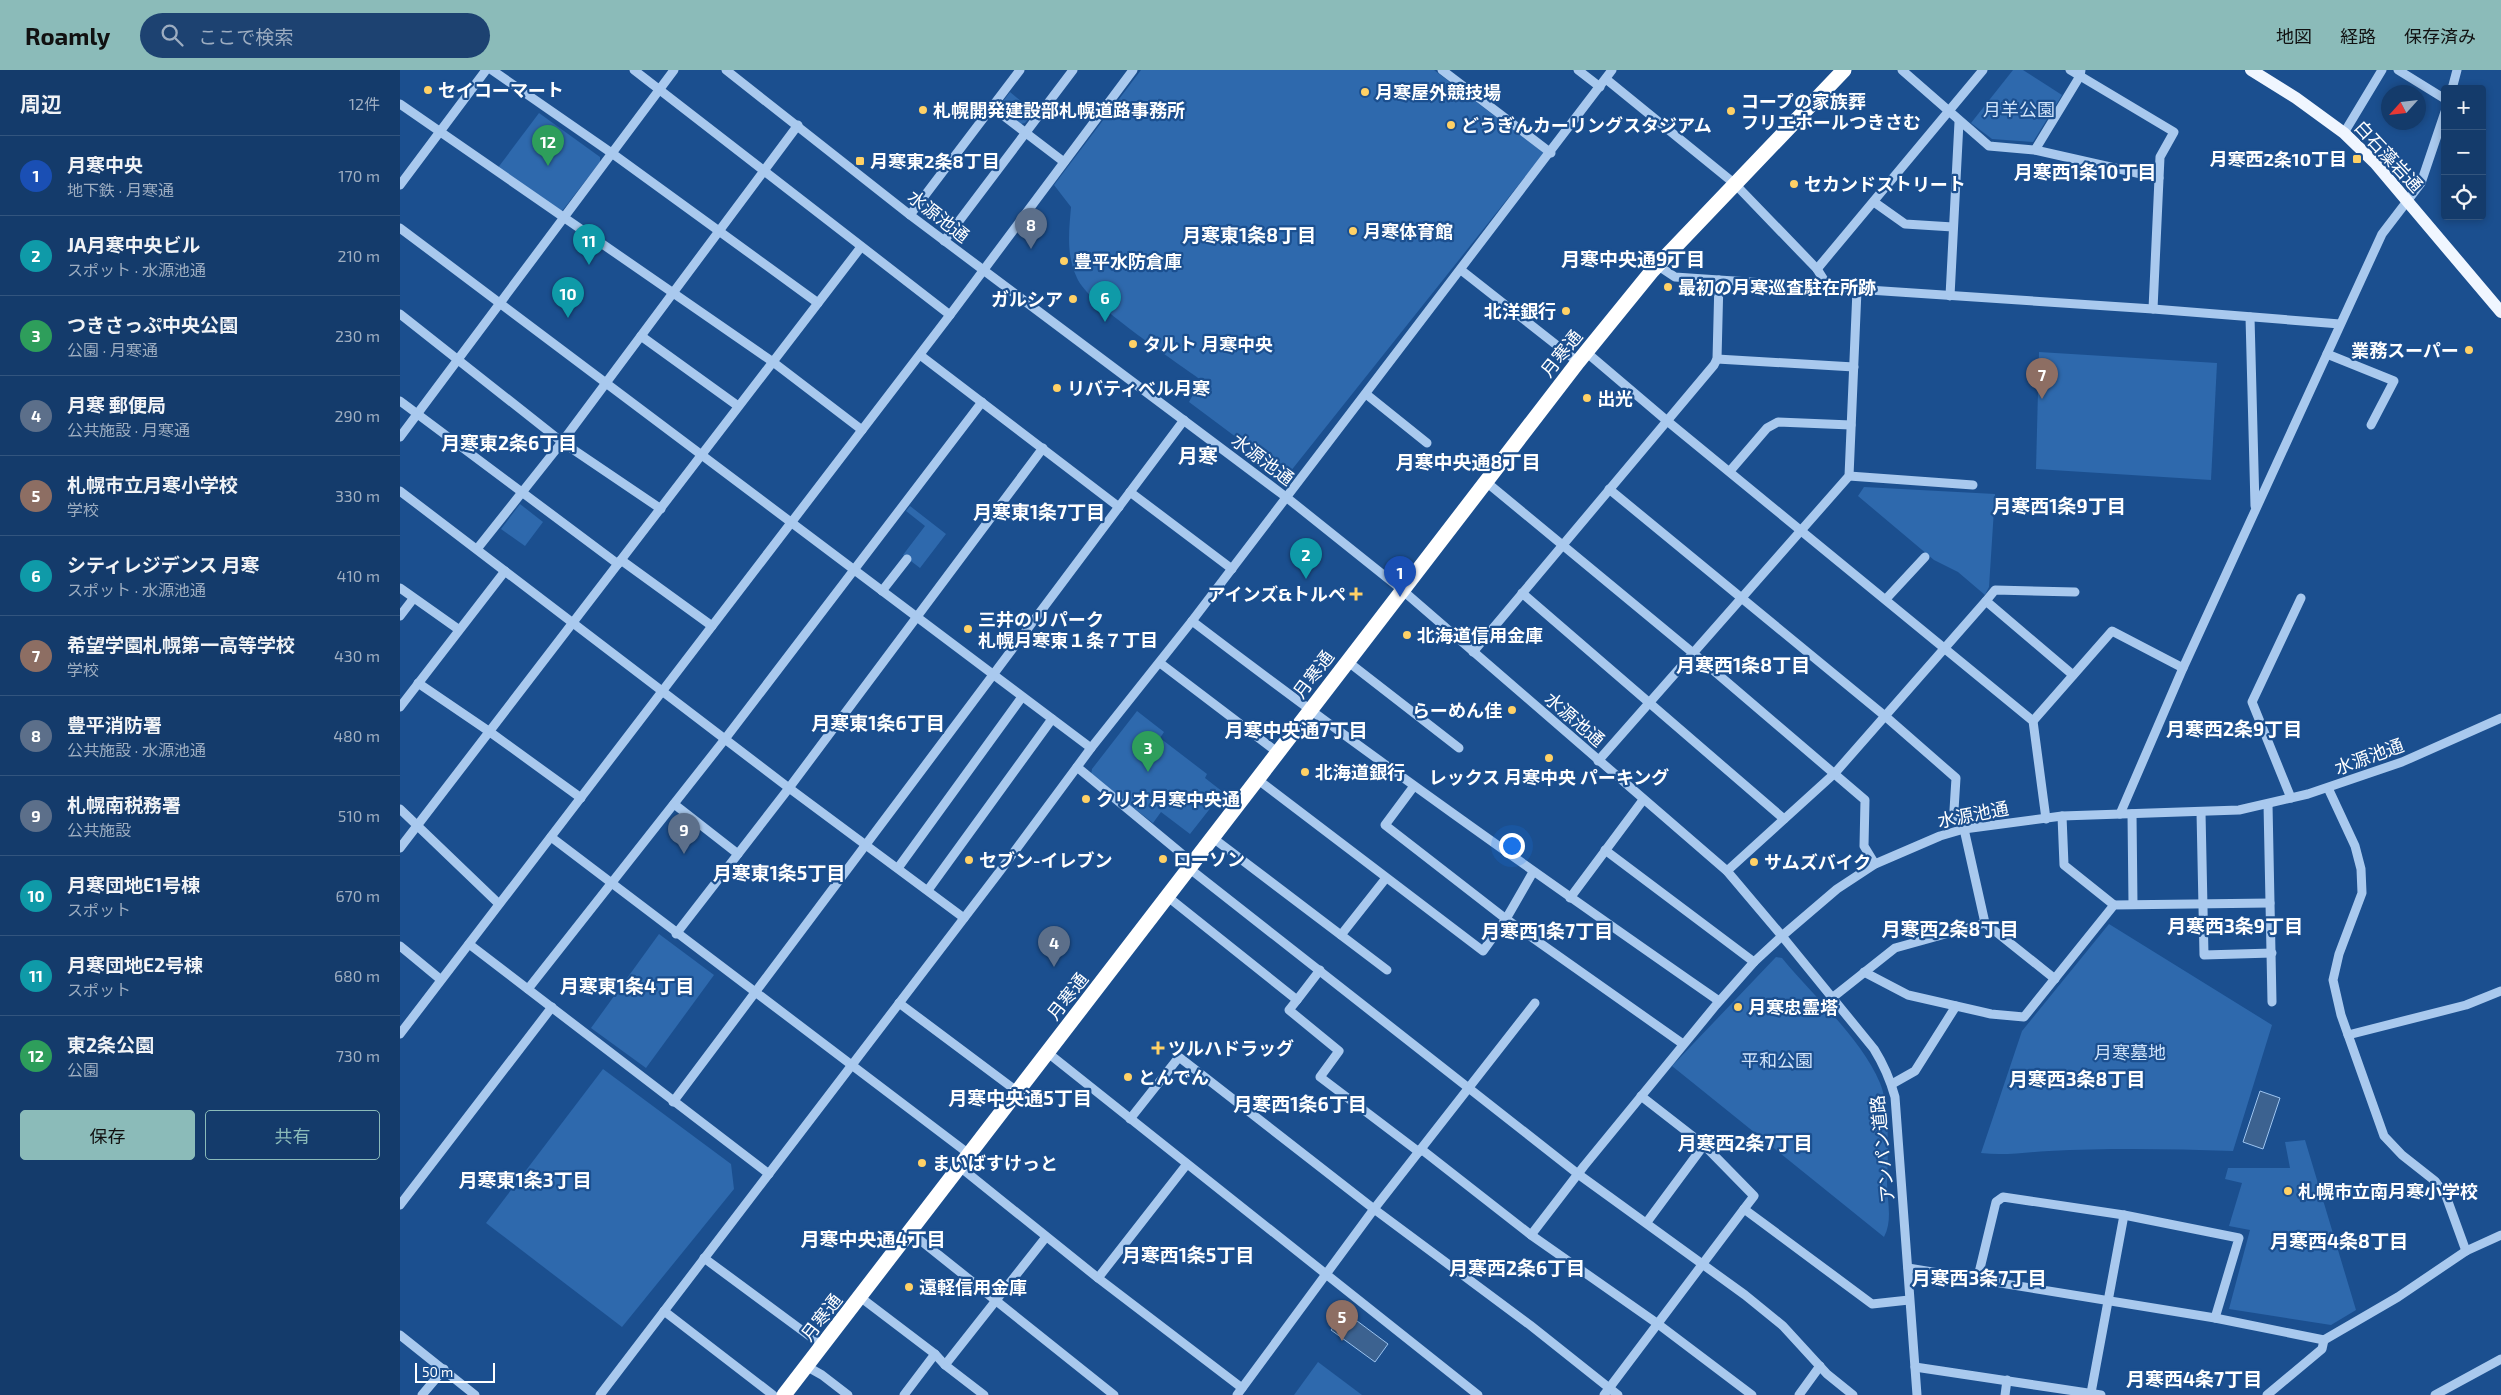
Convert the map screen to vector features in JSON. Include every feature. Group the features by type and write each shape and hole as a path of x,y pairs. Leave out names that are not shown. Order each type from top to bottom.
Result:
{"highway":[{"name":"月寒通","path":"784,1395 1192,866 1401,589 1582,357 1657,265 1844,70"}],"main road":[{"name":"白石藻岩通","path":"2251,70 2296,98 2344,133 2375,163 2499,305"}],"street":[{"path":"400,185 486,70"},
{"path":"492,70 720,231 818,303"},
{"path":"634,70 950,315"},
{"path":"400,436 674,70"},
{"name":"水源池通","path":"726,70 944,241 1286,497 1401,589 1727,871 1782,936 1837,889 1875,864 1940,836 1964,829 2062,816 2239,810 2268,804 2328,788 2402,762 2501,718"},
{"path":"910,215 1020,70"},
{"path":"944,241 1074,70"},
{"path":"402,1027 469,944 950,315 1133,70"},
{"path":"1442,70 1551,153"},
{"path":"1578,70 1603,83 1735,184 1817,268 1829,288"},
{"path":"600,1395 964,918 1091,748 1160,663 1551,153 1612,70"},
{"path":"1902,70 1959,122 1989,146 2035,150 2159,178"},
{"path":"1817,268 1983,70"},
{"path":"2070,70 2081,73 2174,132 2160,157 2153,309"},
{"path":"2344,133 2382,70"},
{"path":"2398,70 2441,97"},
{"path":"2453,85 2457,70"},
{"path":"2035,150 2081,73"},
{"path":"400,104 774,362 862,430"},
{"path":"992,107 1064,162"},
{"path":"1950,296 1959,122"},
{"path":"2120,814 2183,668 2340,324 2382,234 2421,183 2441,124"},
{"path":"477,549 562,442 798,125"},
{"path":"1874,202 1904,224 1953,228"},
{"path":"400,228 1091,748"},
{"path":"400,848 861,247"},
{"path":"1657,265 1675,277 2153,309 2340,324"},
{"path":"1461,270 1666,420 2033,721 2046,819"},
{"path":"1473,652 1717,359 1719,280"},
{"path":"1598,761 1848,476 1857,290"},
{"path":"400,314 562,442 660,509"},
{"path":"2250,317 2256,509"},
{"path":"641,336 738,406"},
{"path":"920,354 1119,507"},
{"path":"2327,354 2394,381 2371,425"},
{"path":"1717,359 1854,367"},
{"path":"1366,394 1427,443"},
{"path":"400,402 522,493 712,626"},
{"path":"528,989 725,739 982,402"},
{"path":"673,1102 1184,420"},
{"path":"1730,471 1767,428 1778,422 1851,425"},
{"path":"676,934 790,788 1043,448"},
{"path":"1848,476 1973,485"},
{"path":"1485,481 1694,653 1865,800 1864,846 1875,864"},
{"path":"1609,489 1885,716 1956,778 1954,810 1964,829 1986,923 2055,979"},
{"path":"400,491 725,739 964,918"},
{"path":"1130,492 1232,569"},
{"path":"1886,599 1925,557"},
{"path":"882,591 907,559"},
{"path":"400,707 458,629 505,571"},
{"path":"400,588 458,629"},
{"path":"1727,871 1835,773 1995,590 2075,592"},
{"path":"1522,593 1784,819"},
{"path":"400,616 414,598"},
{"path":"2291,798 2252,702 2301,598"},
{"path":"1986,601 2073,676"},
{"path":"1192,621 1309,710 1533,872 1719,1001"},
{"path":"2033,721 2112,631 2183,668"},
{"path":"1347,661 1459,748"},
{"path":"1160,663 1277,752"},
{"path":"418,683 581,798"},
{"path":"898,868 1022,697"},
{"path":"928,890 1052,719"},
{"path":"1077,767 1192,866 1320,970 1578,1174 1704,1264 1783,1326 1820,1366 1853,1395"},
{"path":"1257,779 1483,951 1506,919 1533,872"},
{"path":"1414,786 1385,825 1506,919 1683,1044"},
{"path":"2328,788 2355,846 2361,869 2362,893 2339,954 2333,980 2341,1015 2384,1136 2402,1155 2435,1181 2446,1196 2466,1251"},
{"path":"1570,898 1643,800"},
{"path":"674,804 738,854"},
{"path":"2268,804 2272,1002"},
{"path":"400,809 499,904"},
{"path":"2201,812 2204,955 2272,953"},
{"path":"2132,814 2133,904"},
{"path":"2062,816 2064,865 2114,905 2204,902 2270,903"},
{"path":"551,837 676,934 969,1154"},
{"path":"1213,838 1387,970"},
{"path":"1605,850 1754,962"},
{"path":"1341,936 1386,878"},
{"path":"1168,897 1297,1000"},
{"path":"1864,972 1908,995 1991,1014 2024,1017 2114,905"},
{"path":"1832,998 1895,948 1986,923"},
{"path":"1531,1235 1640,1096 1719,1001 1754,962 1782,936"},
{"name":"アンパン道路","path":"1782,936 1874,1049 1887,1070 1892,1084 1895,1097 1916,1395"},
{"path":"469,944 769,1174"},
{"path":"400,946 440,979"},
{"path":"1320,970 1289,1010 1339,1051 1320,1077 1420,1150 1531,1235 1658,1324 1752,1395"},
{"path":"2348,1035 2466,1005 2501,991"},
{"path":"899,1002 1018,1092"},
{"path":"960,1167 1239,1391 1374,1209 1535,1003"},
{"path":"1892,1084 1915,1071 1956,1006"},
{"path":"400,1205 552,1007"},
{"path":"1048,1053 1478,1395"},
{"path":"1130,1119 1179,1056 1374,1209 1530,1325 1607,1392 1618,1395"},
{"path":"1607,1392 1754,1196 1704,1145 1640,1096"},
{"path":"1647,1222 1704,1145"},
{"path":"1098,1278 1187,1164"},
{"path":"1977,1281 1996,1202 2003,1196 2124,1215 2239,1238 2215,1318"},
{"path":"1744,1209 1872,1304 1909,1300"},
{"path":"2091,1393 2124,1215"},
{"path":"910,1232 1114,1395"},
{"path":"1908,1268 1977,1281 2109,1300 2215,1318 2324,1340 2398,1297 2466,1251 2501,1235"},
{"path":"945,1365 1046,1237"},
{"path":"704,1258 822,1346"},
{"path":"860,1297 935,1354 945,1365 984,1395"},
{"path":"664,1311 773,1395"},
{"path":"400,1335 475,1395"},
{"path":"2267,1395 2322,1349 2324,1340"},
{"path":"904,1395 935,1354"},
{"path":"2435,1395 2501,1359"},
{"path":"806,1366 822,1375 848,1395"},
{"path":"1799,1395 1820,1366"},
{"path":"1915,1367 2102,1395"},
{"path":"422,1395 444,1369"},
{"path":"2005,1395 2008,1380"}],"green space":[{"path":"1141,70 1434,70 1544,153 1290,472 1284,473 1189,402 1201,380 1114,316 1084,289 1077,278 1071,261 1069,243 1071,207 1054,185"},
{"name":"月羊公園","path":"2013,70 2023,70 2062,95 2033,142 1992,139 1971,123"},
{"path":"1010,92 1034,112 1025,123 1021,124 1001,109 1000,105"},
{"path":"539,113 600,157 600,162 562,211 497,169"},
{"path":"2039,352 2217,363 2211,480 2036,469"},
{"path":"1864,487 1995,494 1989,587 1985,595 1958,572 1934,560 1858,496"},
{"path":"520,504 543,522 525,546 501,529"},
{"path":"910,506 946,534 920,568 903,555 925,526 906,511"},
{"path":"1137,711 1164,732 1160,738 1207,774 1205,778 1223,792 1190,834 1161,812 1153,823 1091,775 1092,769"},
{"name":"月寒墓地","path":"2109,924 2272,1025 2233,1151 2118,1149 2007,1154 1981,1153 2022,1031"},
{"path":"659,934 714,975 646,1068 591,1028"},
{"name":"平和公園","path":"1776,957 1782,958 1836,1018 1872,1066 1880,1083 1888,1131 1887,1182 1889,1217 1884,1237 1672,1066"},
{"path":"603,1069 731,1164 734,1189 622,1327 486,1223"},
{"path":"2305,1140 2356,1310 2331,1325 2229,1309 2250,1230 2229,1226 2242,1183 2225,1179 2228,1168 2290,1168 2285,1142"},
{"path":"1318,1362 1362,1395 1294,1395"}],"shaded area":[{"path":"2260,1091 2280,1098 2263,1149 2243,1142"},
{"path":"1345,1312 1388,1344 1375,1362 1331,1330"}],"place":[{"name":"セイコーマート","path":"428,90"},
{"name":"月寒屋外競技場","path":"1365,92"},
{"name":"札幌開発建設部札幌道路事務所","path":"923,110"},
{"name":"コープの家族葬 フリエホールつきさむ","path":"1731,111"},
{"name":"どうぎんカーリングスタジアム","path":"1451,125"},
{"name":"月寒西2条10丁目","path":"2357,159"},
{"name":"月寒東2条8丁目","path":"860,161"},
{"name":"東2条公園","path":"548,166"},
{"name":"セカンドストリート","path":"1794,184"},
{"name":"月寒体育館","path":"1353,231"},
{"name":"豊平消防署","path":"1031,249"},
{"name":"豊平水防倉庫","path":"1064,261"},
{"name":"月寒団地E2号棟","path":"589,265"},
{"name":"最初の月寒巡査駐在所跡","path":"1668,287"},
{"name":"ガルシア","path":"1073,299"},
{"name":"北洋銀行","path":"1566,311"},
{"name":"月寒団地E1号棟","path":"568,318"},
{"name":"シティレジデンス 月寒","path":"1105,322"},
{"name":"タルト 月寒中央","path":"1133,344"},
{"name":"業務スーパー","path":"2469,350"},
{"name":"リバティベル月寒","path":"1057,388"},
{"name":"出光","path":"1587,398"},
{"name":"希望学園札幌第一高等学校","path":"2042,399"},
{"name":"JA月寒中央ビル","path":"1306,579"},
{"name":"アインズ&トルペ","path":"1356,594"},
{"name":"月寒中央","path":"1400,597"},
{"name":"三井のリパーク 札幌月寒東１条７丁目","path":"968,629"},
{"name":"北海道信用金庫","path":"1407,635"},
{"name":"らーめん佳","path":"1512,710"},
{"name":"レックス 月寒中央 パーキング","path":"1549,758"},
{"name":"つきさっぷ中央公園","path":"1148,772"},
{"name":"北海道銀行","path":"1305,772"},
{"name":"クリオ月寒中央通","path":"1086,799"},
{"name":"札幌南税務署","path":"684,854"},
{"name":"ローソン","path":"1163,859"},
{"name":"セブン-イレブン","path":"969,860"},
{"name":"サムズバイク","path":"1754,862"},
{"name":"月寒 郵便局","path":"1054,967"},
{"name":"月寒忠霊塔","path":"1738,1007"},
{"name":"ツルハドラッグ","path":"1158,1048"},
{"name":"とんでん","path":"1128,1077"},
{"name":"まいばすけっと","path":"922,1163"},
{"name":"札幌市立南月寒小学校","path":"2288,1191"},
{"name":"遠軽信用金庫","path":"909,1287"},
{"name":"札幌市立月寒小学校","path":"1342,1341"}],"district":[{"name":"月寒西1条10丁目","path":"2085,171"},
{"name":"月寒東1条8丁目","path":"1249,234"},
{"name":"月寒中央通9丁目","path":"1633,258"},
{"name":"月寒東2条6丁目","path":"509,442"},
{"name":"月寒","path":"1198,455"},
{"name":"月寒中央通8丁目","path":"1468,461"},
{"name":"月寒西1条9丁目","path":"2059,505"},
{"name":"月寒東1条7丁目","path":"1039,511"},
{"name":"月寒西1条8丁目","path":"1743,664"},
{"name":"月寒東1条6丁目","path":"878,722"},
{"name":"月寒西2条9丁目","path":"2234,728"},
{"name":"月寒中央通7丁目","path":"1296,729"},
{"name":"月寒東1条5丁目","path":"779,872"},
{"name":"月寒西3条9丁目","path":"2235,925"},
{"name":"月寒西2条8丁目","path":"1950,928"},
{"name":"月寒西1条7丁目","path":"1547,930"},
{"name":"月寒東1条4丁目","path":"627,985"},
{"name":"月寒西3条8丁目","path":"2077,1078"},
{"name":"月寒中央通5丁目","path":"1020,1097"},
{"name":"月寒西1条6丁目","path":"1300,1103"},
{"name":"月寒西2条7丁目","path":"1745,1142"},
{"name":"月寒東1条3丁目","path":"525,1179"},
{"name":"月寒中央通4丁目","path":"873,1238"},
{"name":"月寒西4条8丁目","path":"2339,1240"},
{"name":"月寒西1条5丁目","path":"1188,1254"},
{"name":"月寒西2条6丁目","path":"1517,1267"},
{"name":"月寒西3条7丁目","path":"1979,1277"},
{"name":"月寒西4条7丁目","path":"2194,1378"}]}
